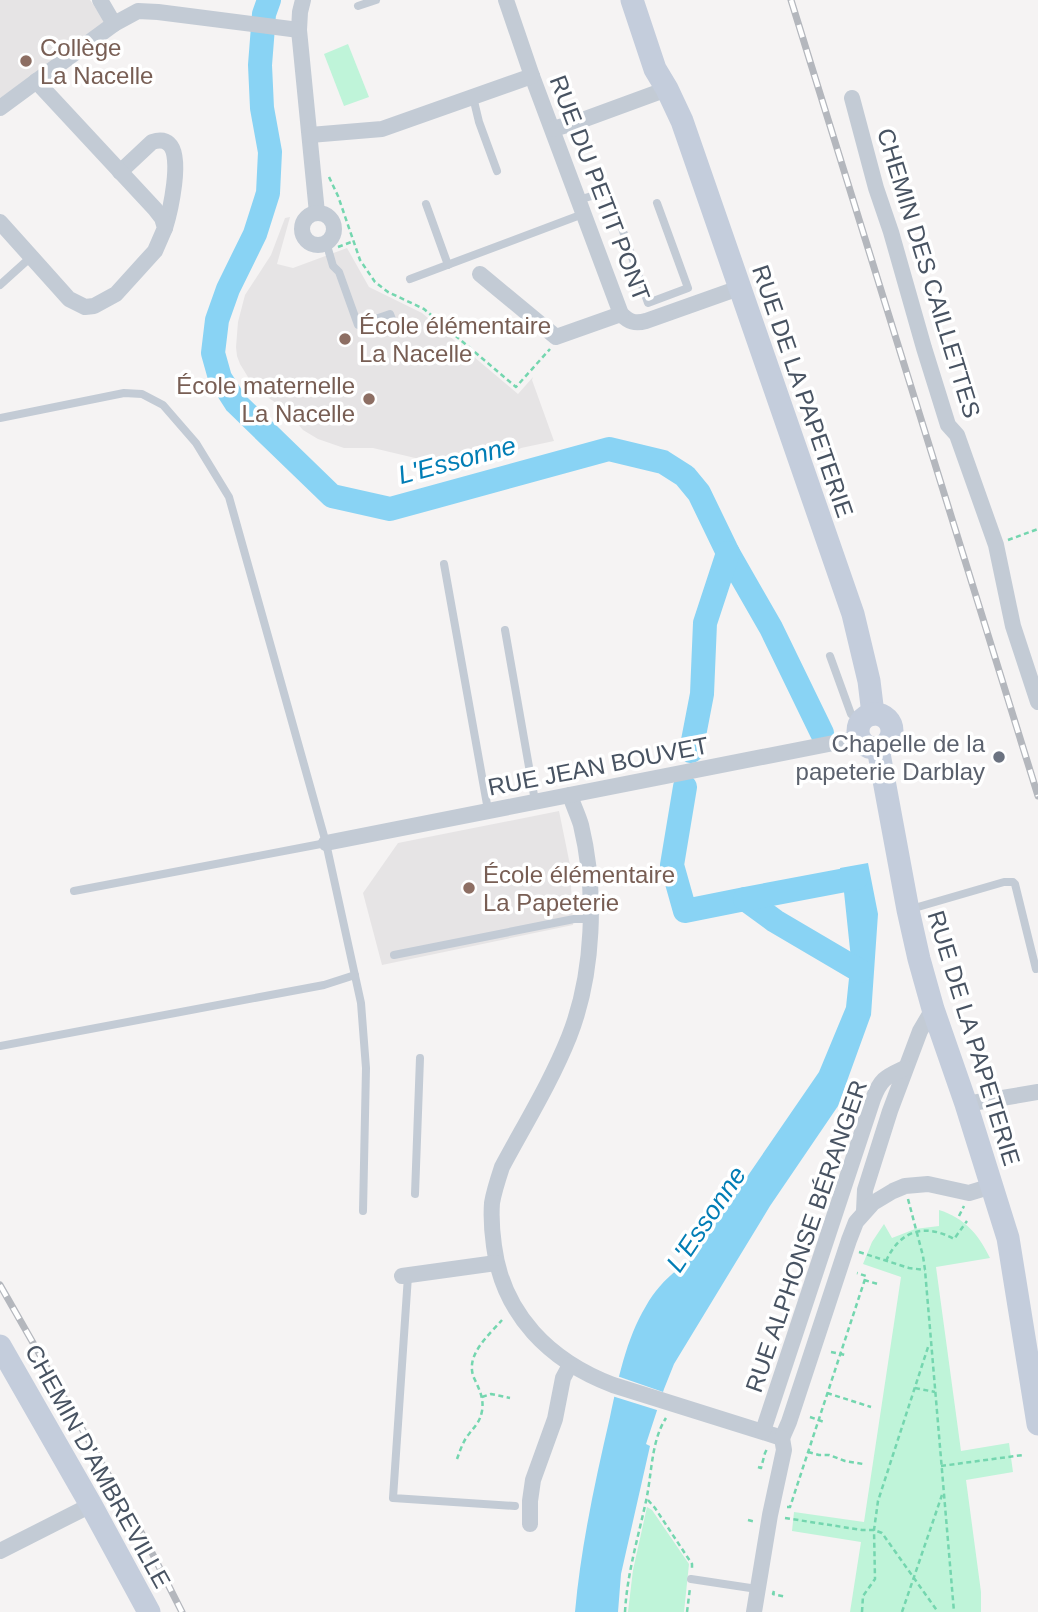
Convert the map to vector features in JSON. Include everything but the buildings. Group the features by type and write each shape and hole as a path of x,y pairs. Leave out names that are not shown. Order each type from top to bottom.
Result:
{"street":[{"path":"100,0 114,24"},
{"path":"303,0 299,30 317,213"},
{"name":"RUE DU PETIT PONT","path":"506,0 621,314 631,322 638,323 739,288"},
{"name":"RUE DE LA PAPETERIE","path":"632,0 655,69 682,121 853,614 869,681 863,732 933,1009 967,1104 1008,1238 1038,1424"},
{"name":"RUE DE LA PAPETERIE","path":"640,0 667,89"},
{"path":"0,108 114,24 132,14 145,11 299,30"},
{"path":"310,135 382,129 532,76"},
{"path":"36,81 155,209 162,218 164,228"},
{"path":"553,129 667,89"},
{"name":"CHEMIN DES CAILLETTES","path":"852,98 876,188 948,425 957,435 996,545 1013,626 1038,702"},
{"path":"0,222 69,299 85,307 94,306 116,294 155,251 170,212 175,155 169,144 158,140 152,142 120,172"},
{"path":"312,214 327,216 333,225 328,248 306,240 302,231 304,220 312,214"},
{"path":"480,274 556,337 621,314"},
{"name":"RUE JEAN BOUVET","path":"326,843 804,749 863,732"},
{"path":"570,794 580,822 589,868 588,963 570,1034 502,1167 497,1182 492,1204 496,1264 514,1308 525,1325 570,1365 667,1409 782,1438"},
{"path":"864,1211 865,1190 905,1068 920,1031 933,1009"},
{"name":"RUE ALPHONSE BÉRANGER","path":"763,1432 877,1087 884,1078 905,1068"},
{"path":"967,1104 1038,1092"},
{"path":"754,1612 764,1592 784,1450 782,1438 856,1222 864,1211 881,1198 905,1186 928,1184 969,1193 992,1186"},
{"path":"405,1276 496,1264"},
{"name":"CHEMIN D'AMBREVILLE","path":"0,1346 149,1612"},
{"path":"530,1524 533,1480 555,1419 564,1378 570,1365"},
{"path":"0,1551 91,1506"}],"lane":[{"path":"358,6 376,0"},
{"path":"473,97 497,171"},
{"path":"410,279 580,207 609,191 648,303 688,288 657,203"},
{"path":"426,204 448,265"},
{"path":"328,248 358,325 390,314 396,330"},
{"path":"0,285 31,257"},
{"path":"0,418 124,393 142,394 163,405 196,443 229,497 326,843 361,1003 366,1068 363,1211"},
{"path":"443,564 488,810"},
{"path":"505,630 536,801"},
{"path":"830,656 851,714 863,732"},
{"path":"74,891 326,843"},
{"path":"908,910 1004,881 1013,882 1036,969"},
{"path":"394,955 574,919 590,919"},
{"path":"0,1046 324,985 355,975"},
{"path":"415,1194 420,1058"},
{"path":"405,1276 393,1498 515,1506"},
{"path":"691,1579 764,1592"}],"path":[{"path":"329,177 360,260 375,282 388,292 424,309 516,387 556,344"},
{"path":"328,248 334,249 354,241"},
{"path":"996,545 1038,529"},
{"path":"907,1194 925,1270 954,1612"},
{"path":"960,1216 965,1203"},
{"path":"886,1261 895,1244 916,1231 933,1231 954,1239 967,1221"},
{"path":"866,1255 925,1270"},
{"path":"786,1507 790,1507 866,1276 857,1273"},
{"path":"864,1280 878,1284"},
{"path":"457,1459 468,1435 480,1421 483,1405 471,1365 482,1343 502,1320"},
{"path":"862,1612 863,1596 876,1579 874,1530 878,1501 930,1341"},
{"path":"831,1352 845,1355"},
{"path":"915,1388 935,1392"},
{"path":"827,1393 872,1407"},
{"path":"482,1397 491,1394 510,1398"},
{"path":"625,1612 630,1569 655,1447 667,1409"},
{"path":"810,1417 824,1422"},
{"path":"758,1467 761,1468 766,1450"},
{"path":"808,1452 863,1464"},
{"path":"941,1466 1023,1455"},
{"path":"792,1484 802,1488"},
{"path":"902,1612 943,1492"},
{"path":"646,1499 655,1508 692,1564 687,1612"},
{"path":"781,1517 882,1532 938,1612"},
{"path":"748,1520 754,1522"},
{"path":"764,1592 784,1597 773,1594 775,1584"}],"shaded area":[{"name":"Collège La Nacelle","path":"0,0 90,0 106,23 0,98"},
{"name":"École élémentaire La Nacelle","path":"290,217 277,264 293,268 347,248 369,287 422,313 518,394 533,377 554,441 521,448 487,463 466,464 432,462 373,448 344,448 318,439 303,430 284,408 251,382 240,364 236,347 238,322 245,295 271,255 285,218"},
{"name":"École élémentaire La Papeterie","path":"559,811 570,865 573,925 382,965 363,893 398,843"}],"green space":[{"path":"348,44 369,97 344,106 324,54"},
{"path":"939,1210 970,1228 990,1258 936,1267 961,1451 1009,1443 1013,1472 966,1480 981,1592 981,1612 850,1612 861,1542 792,1531 794,1512 864,1522 901,1277 863,1264 872,1242 884,1224 892,1238 915,1229 939,1226"},
{"path":"647,1507 652,1510 689,1564 684,1612 628,1612 633,1570"}],"water":[{"path":"868,863 878,914 871,1015 838,1106 770,1206 674,1364 646,1444 650,1446 621,1574 618,1612 575,1612 594,1490 620,1374 633,1332 655,1292 690,1260 819,1072 846,1007 851,959 840,868"}],"pier":[{"path":"617,1376 666,1393 660,1411 612,1396"}],"waterway":[{"name":"L'Essonne","path":"269,0 264,14 260,65 262,108 270,152 268,193 255,234 228,289 217,320 213,353 220,378 236,403 332,496 390,509 609,449 663,462 685,476 699,493 728,553 771,628 822,733"},
{"path":"691,751 702,694 705,623 728,553"},
{"path":"685,787 672,865 685,911 745,899 775,921 860,971"},
{"path":"745,899 856,878"}],"railway":[{"path":"791,0 1038,796"},
{"path":"0,1285 146,1541 182,1612"}],"place":[{"name":"Collège La Nacelle","path":"26,61"},
{"name":"École élémentaire La Nacelle","path":"345,339"},
{"name":"École maternelle La Nacelle","path":"369,399"},
{"name":"Chapelle de la papeterie Darblay","path":"999,757"},
{"name":"École élémentaire La Papeterie","path":"469,888"}]}
